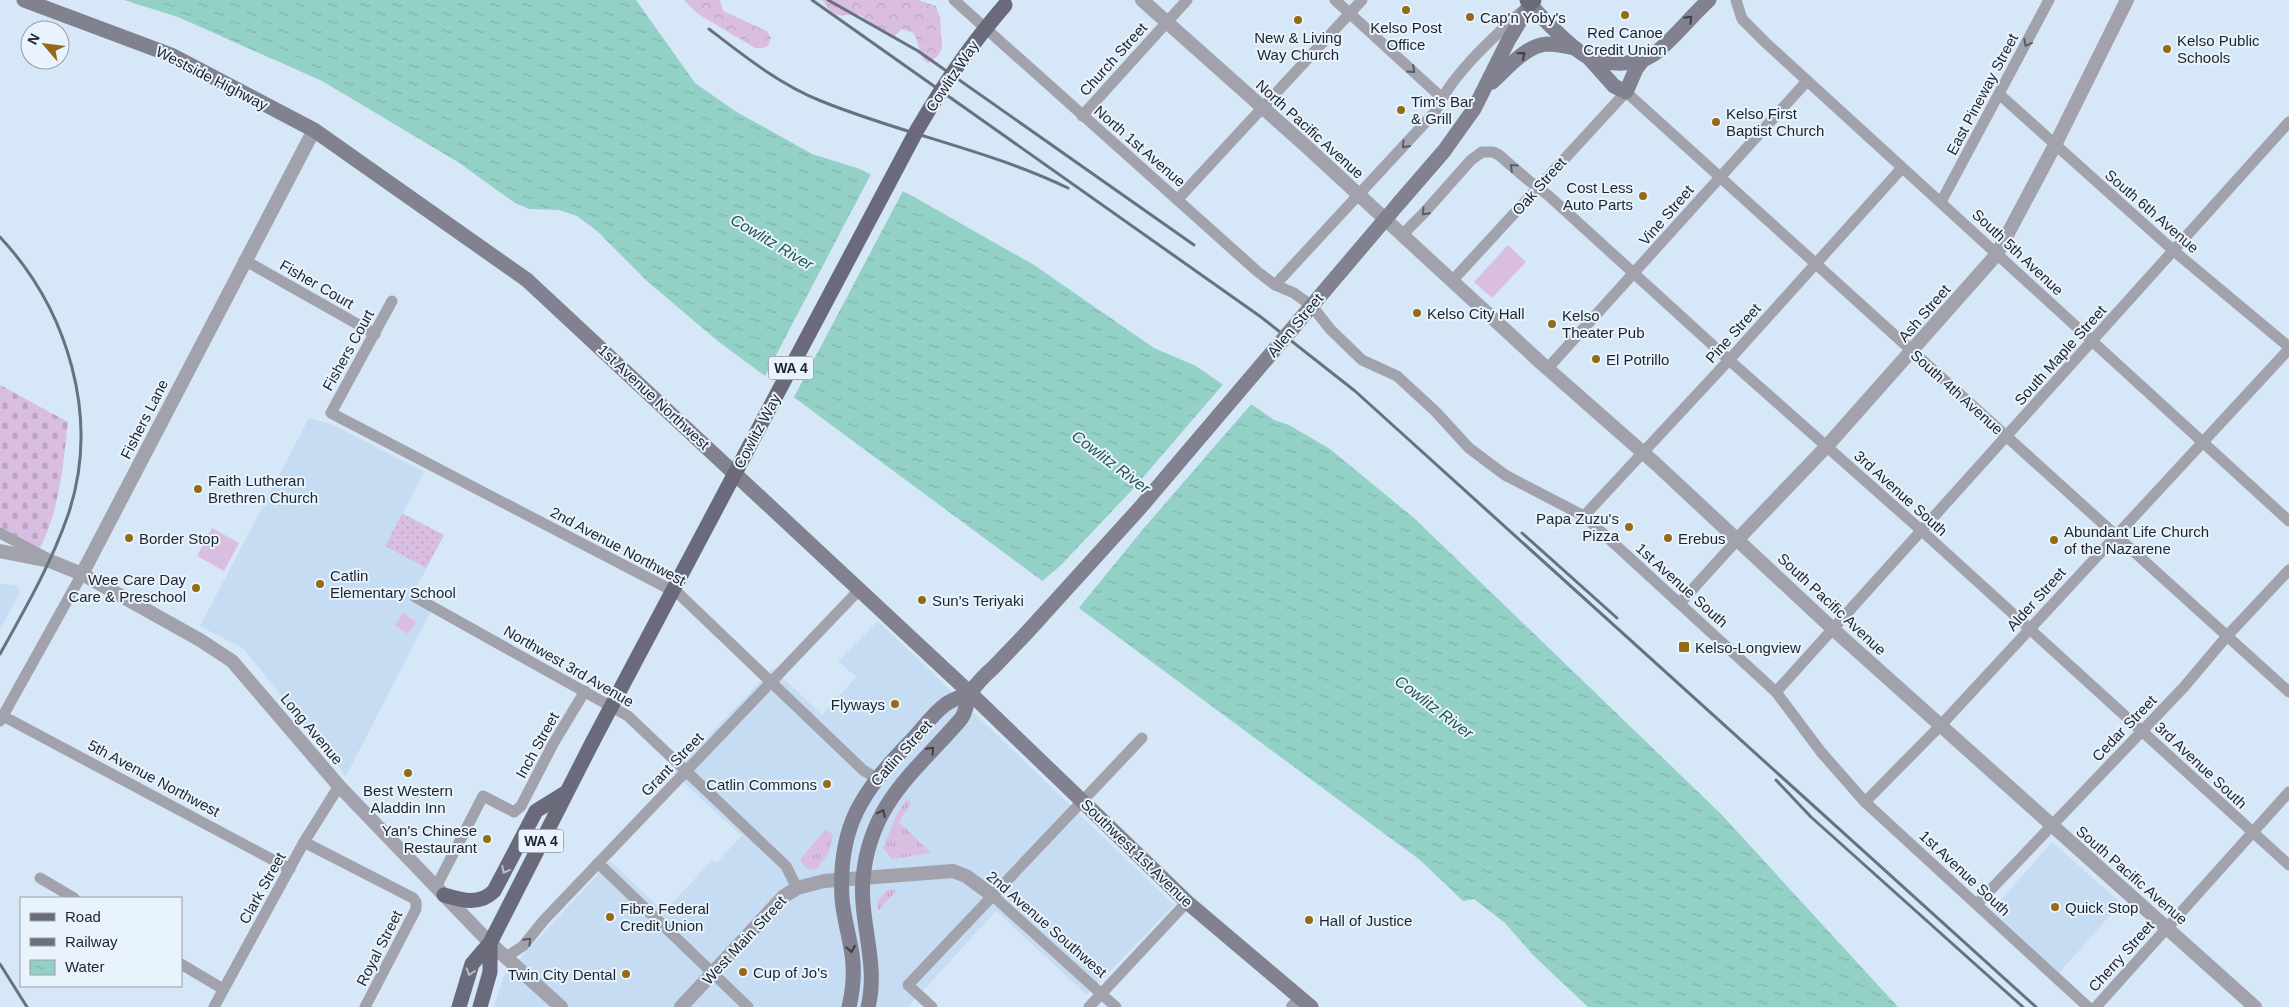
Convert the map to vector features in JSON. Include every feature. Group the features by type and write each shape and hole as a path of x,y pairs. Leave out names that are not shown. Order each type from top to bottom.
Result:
{"main road":[{"name":"Westside Highway","path":"24,0 171,54 314,130"},
{"path":"1530,1 1543,20 1589,58 1614,86 1626,92 1636,69 1643,60 1661,47 1709,0"},
{"name":"Allen Street","path":"970,693 1139,509 1460,130 1486,88 1508,41 1530,1"},
{"name":"Cowlitz Way","path":"565,793 917,130 946,80 966,51 1007,2"},
{"path":"1486,88 1525,53 1536,46 1547,44 1577,48"},
{"path":"1589,58 1621,63 1643,60"},
{"name":"1st Avenue Northwest","path":"314,130 528,280 970,693"},
{"path":"868,1007 870,959 863,902 863,878 873,833 884,808 905,780 962,718 970,693"},
{"name":"Catlin Street","path":"849,1007 853,986 853,959 846,925 841,880 842,856 853,819 868,789 876,778 946,704 970,693"},
{"name":"Southwest 1st Avenue","path":"970,693 1187,902 1301,1004"},
{"path":"440,891 466,901 487,898 494,891 536,811 565,793"},
{"name":"WA 4","path":"458,1005 472,964 490,943 565,793"},
{"name":"WA 4","path":"480,1007 490,972 490,943"}],"street":[{"name":"North 1st Avenue","path":"954,0 1258,272 1275,285 1294,293 1312,306"},
{"name":"North Pacific Avenue","path":"1142,0 1263,108 1388,224"},
{"name":"Church Street","path":"1082,116 1186,0"},
{"path":"1335,0 1441,97"},
{"path":"1178,200 1362,0"},
{"name":"South 5th Avenue","path":"1736,0 1738,13 1742,19 1902,168 1942,202 2289,521"},
{"name":"East Pineway Street","path":"1942,202 2050,0"},
{"name":"Ash Street","path":"1680,603 1827,446 1997,254 2055,145 2127,0"},
{"path":"1275,285 1436,111 1441,97 1491,39 1530,1"},
{"name":"Vine Street","path":"1547,369 1807,80"},
{"name":"South 4th Avenue","path":"1626,92 1911,352 2289,692"},
{"name":"Oak Street","path":"1452,281 1626,92"},
{"name":"South 6th Avenue","path":"2000,94 2174,252 2289,348"},
{"name":"South Maple Street","path":"1776,692 2287,127"},
{"name":"Fishers Lane","path":"2,719 82,574 244,260 314,130"},
{"name":"3rd Avenue South","path":"1402,235 1478,154 1488,152 1499,155 1635,273 1729,360 1922,531 2289,866"},
{"name":"Pine Street","path":"1584,516 1729,360 1902,168"},
{"name":"South Pacific Avenue","path":"1388,224 1547,369 1643,452 1834,630 2052,827 2255,1007"},
{"name":"Fisher Court","path":"244,260 374,334"},
{"name":"Fishers Court","path":"331,413 392,301"},
{"name":"1st Avenue South","path":"1312,306 1330,329 1362,360 1397,376 1436,412 1469,448 1505,474 1584,516 1776,692 1821,752 1865,802 2088,1007"},
{"name":"Alder Street","path":"1865,802 1941,725 2071,583 2205,442 2289,348"},
{"name":"2nd Avenue Northwest","path":"331,413 679,594 863,770 876,778"},
{"path":"0,533 50,561"},
{"name":"Long Avenue","path":"0,551 50,561 82,574 200,640 232,661 339,786 490,943"},
{"name":"Cedar Street","path":"1977,904 2184,687 2227,636 2289,570"},
{"name":"Grant Street","path":"506,957 523,946 544,920 859,590"},
{"name":"Northwest 3rd Avenue","path":"415,597 628,716 786,866 797,888"},
{"name":"Inch Street","path":"440,891 483,796 514,812 521,806 552,744 586,691"},
{"name":"5th Avenue Northwest","path":"2,719 290,869"},
{"path":"932,1007 908,984 1142,738"},
{"name":"Clark Street","path":"214,1007 304,842 339,786"},
{"name":"Cherry Street","path":"2096,1007 2289,792"},
{"name":"Royal Street","path":"304,842 413,898 416,902 416,909 365,1007"},
{"path":"598,864 748,1007"},
{"name":"2nd Avenue Southwest","path":"863,878 953,871 966,876 992,895 1116,1007"},
{"path":"40,878 72,897"},
{"name":"West Main Street","path":"681,1007 783,897 797,888 824,881 863,878"},
{"path":"1088,1007 1187,902"},
{"path":"490,943 561,1007"},
{"path":"182,965 223,989"}],"shaded area":[{"name":"Catlin Elementary School","path":"309,418 331,424 424,472 403,513 444,535 410,600 431,611 346,776 244,649 200,626"},
{"path":"0,584 17,585 20,592 0,630"},
{"path":"878,621 1174,905 1087,995 996,911 908,1007 494,1007 503,977 610,861 664,912 712,860 716,863 742,836 673,773 773,668 822,715 856,677 838,661"},
{"path":"2052,842 2121,903 2059,973 1992,910"}],"green space":[{"path":"684,0 720,0 723,11 767,31 771,38 768,46 755,48 698,14"},
{"path":"822,0 918,0 936,6 940,18 942,48 938,56 928,63 922,57 913,33 902,29 893,38 860,15 835,14"},
{"path":"1508,245 1526,262 1492,298 1474,282"},
{"path":"0,385 68,422 56,502 47,533 40,548 0,527"},
{"path":"402,514 444,535 426,568 385,546"},
{"path":"212,528 239,543 224,571 197,556"},
{"path":"403,613 416,622 408,634 395,625"},
{"path":"907,799 911,803 899,822 931,853 892,859 883,848 897,814"},
{"path":"826,829 833,835 829,852 817,869 809,870 802,864 800,859"},
{"path":"898,889 878,911 877,902 887,890"}],"water":[{"name":"Cowlitz River","path":"124,0 636,0 695,83 735,111 812,154 860,169 916,198 1034,265 1154,348 1196,366 1274,420 1289,425 1330,449 1414,518 1721,814 1898,1007 1588,1007 1533,955 1505,923 1474,899 1463,901 1420,860 719,342 648,282 597,231 577,216 559,210 529,209 515,203 458,162 322,81 178,17"}],"pier":[{"path":"872,172 904,189 793,399 764,378"},
{"path":"1225,382 1253,402 1144,528 1078,609 1041,582 1060,566 1133,489"}],"railway":[{"path":"812,0 1261,317 1355,391 2036,1007"},
{"path":"828,0 918,51 1194,245"},
{"path":"709,29 776,78 821,101 852,113 976,152 1068,188"},
{"path":"0,237 24,266 44,298 60,331 72,367 79,404 81,441 77,478 68,515 54,551 37,586 0,654"},
{"path":"1522,533 1617,618"},
{"path":"1776,780 1811,817 2023,1007"},
{"path":"0,964 27,1007"}],"place":[{"name":"Kelso Post Office","path":"1406,10"},
{"name":"Red Canoe Credit Union","path":"1625,15"},
{"name":"Cap'n Yoby's","path":"1470,17"},
{"name":"New & Living Way Church","path":"1298,20"},
{"name":"Kelso Public Schools","path":"2167,49"},
{"name":"Tim's Bar & Grill","path":"1401,110"},
{"name":"Kelso First Baptist Church","path":"1716,122"},
{"name":"Cost Less Auto Parts","path":"1643,196"},
{"name":"Kelso City Hall","path":"1417,313"},
{"name":"Kelso Theater Pub","path":"1552,324"},
{"name":"El Potrillo","path":"1596,359"},
{"name":"Faith Lutheran Brethren Church","path":"198,489"},
{"name":"Papa Zuzu's Pizza","path":"1629,527"},
{"name":"Border Stop","path":"129,538"},
{"name":"Erebus","path":"1668,538"},
{"name":"Abundant Life Church of the Nazarene","path":"2054,540"},
{"name":"Catlin Elementary School","path":"320,584"},
{"name":"Wee Care Day Care & Preschool","path":"196,588"},
{"name":"Sun's Teriyaki","path":"922,600"},
{"name":"Kelso-Longview","path":"1684,647"},
{"name":"Flyways","path":"895,704"},
{"name":"Best Western Aladdin Inn","path":"408,773"},
{"name":"Catlin Commons","path":"827,784"},
{"name":"Yan's Chinese Restaurant","path":"487,839"},
{"name":"Quick Stop","path":"2055,907"},
{"name":"Fibre Federal Credit Union","path":"610,917"},
{"name":"Hall of Justice","path":"1309,920"},
{"name":"Cup of Jo's","path":"743,972"},
{"name":"Twin City Dental","path":"626,974"}]}
